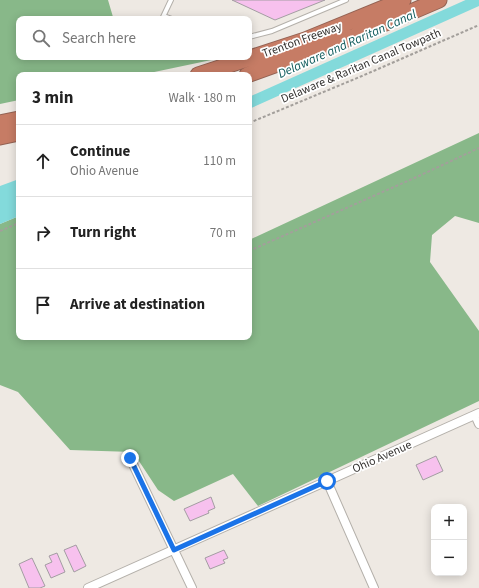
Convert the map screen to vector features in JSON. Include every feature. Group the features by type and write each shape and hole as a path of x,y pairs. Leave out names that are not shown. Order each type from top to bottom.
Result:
{"highway":[{"name":"Trenton Freeway","path":"252,57 305,40 403,0"},
{"name":"Trenton Freeway","path":"252,73 354,36 439,0"},
{"name":"Trenton Freeway","path":"207,72 244,60"},
{"path":"0,123 16,120"},
{"path":"0,137 16,134"}],"street":[{"path":"477,414 479,424"},
{"name":"Ohio Avenue","path":"88,588 477,414"},
{"path":"130,458 192,588"},
{"path":"327,481 374,588"}],"lane":[{"path":"163,16 171,0"},
{"path":"252,36 272,31 346,0"}],"path":[{"name":"Delaware & Raritan Canal Towpath","path":"252,122 479,25"},
{"path":"252,250 479,148"},
{"path":"0,231 16,224"}],"green space":[{"path":"0,0 108,0 113,16 16,16 16,60 211,60 154,72 16,72 16,101 0,104"},
{"path":"479,133 479,223 455,216 432,235 430,262 479,331 479,401 258,506 233,474 174,501 158,490 133,452 70,450 18,392 0,385 0,224 16,217 16,340 252,340 252,239"}],"water":[{"path":"16,180 16,217 0,224 0,186"}],"building":[{"path":"232,0 325,0 275,20"},
{"path":"436,456 443,471 423,480 416,465"},
{"path":"211,497 215,508 208,511 209,513 190,521 184,509"},
{"path":"76,545 86,566 74,572 64,550"},
{"path":"224,550 228,558 223,560 225,563 210,569 205,558"},
{"path":"57,553 65,572 51,578 45,565 52,562 49,556"},
{"path":"32,558 45,586 40,588 29,588 19,564"}],"waterway":[{"name":"Delaware and Raritan Canal","path":"252,102 479,0"}],"route":[{"path":"130,458 174,550 327,481"}]}
